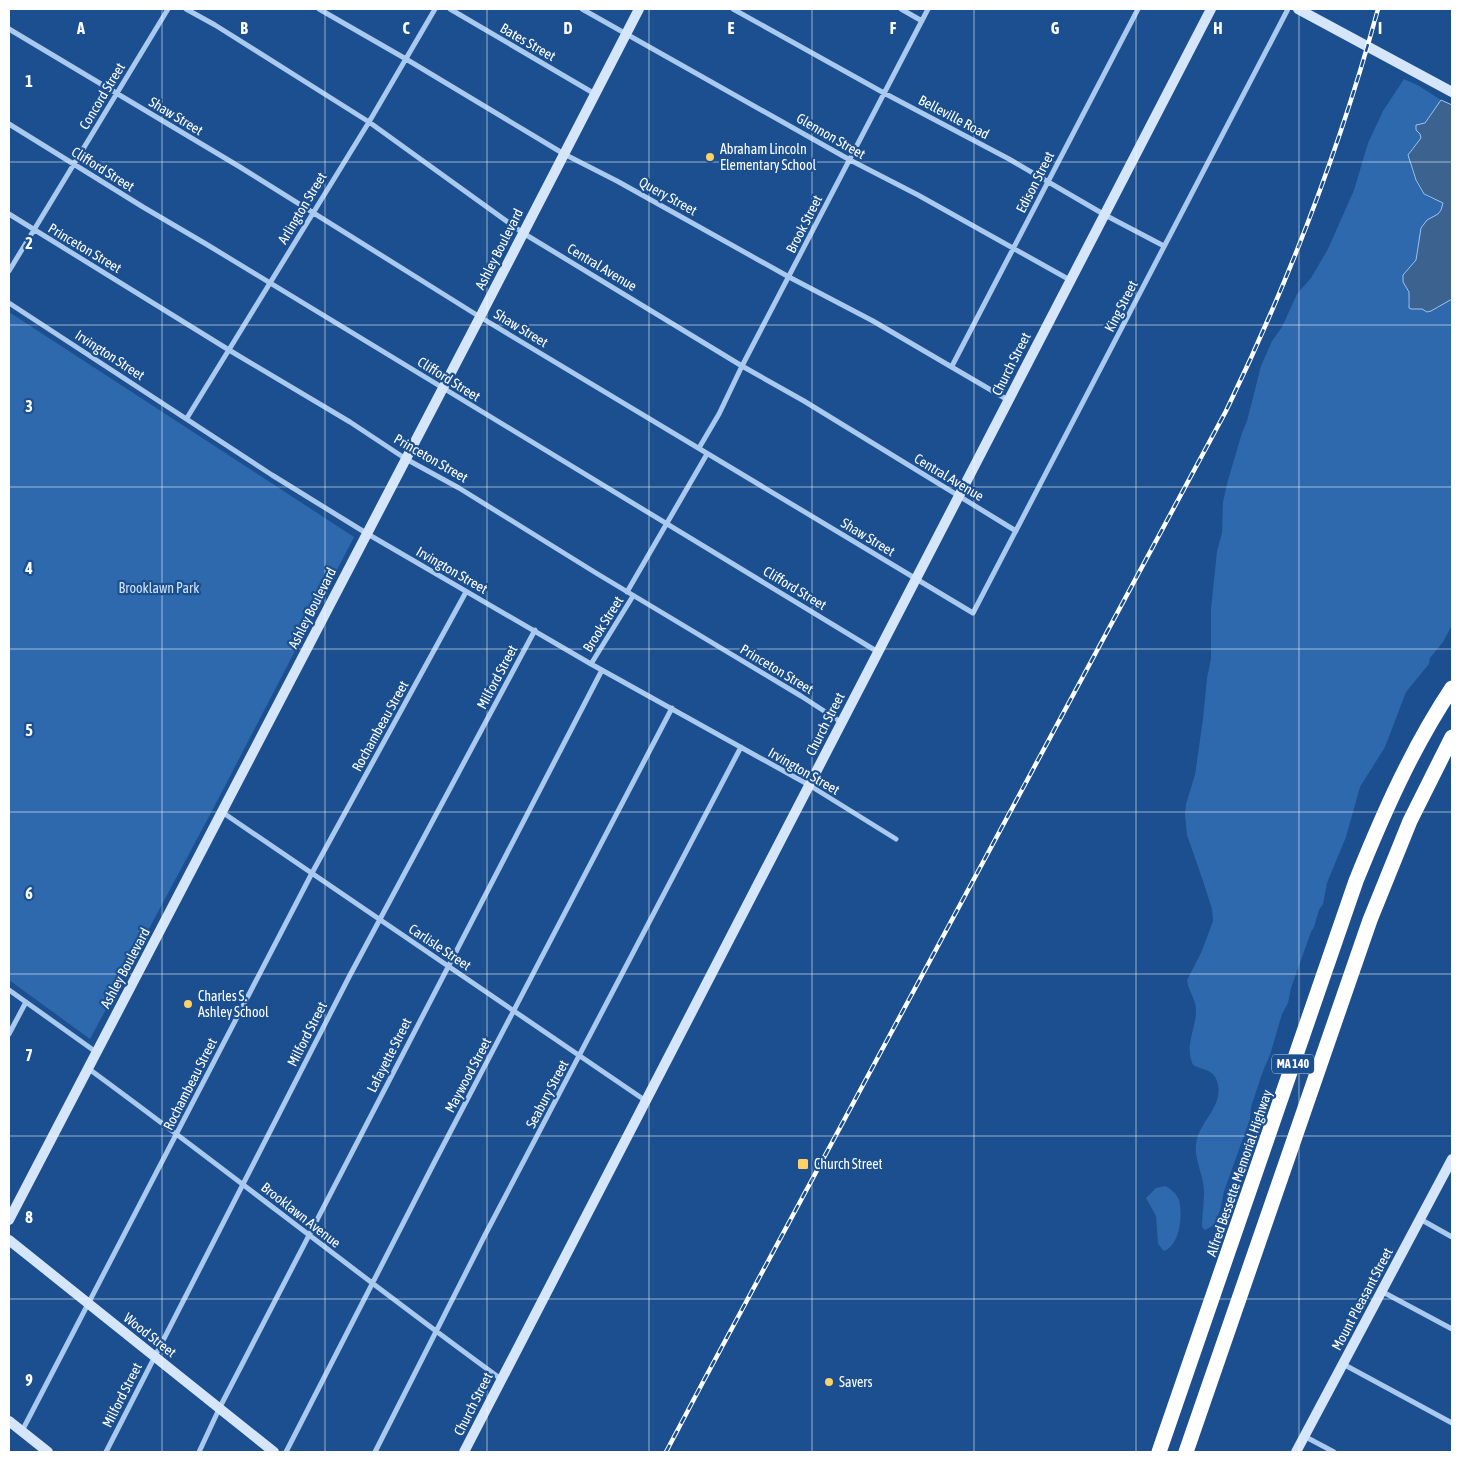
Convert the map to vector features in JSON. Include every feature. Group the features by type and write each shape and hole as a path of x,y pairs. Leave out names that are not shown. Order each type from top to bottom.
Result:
{"highway":[{"name":"Alfred Bessette Memorial Highway","path":"1159,1452 1356,881 1381,820 1404,772 1424,733 1452,688"},
{"name":"MA 140","path":"1186,1452 1370,920 1410,821 1452,737"}],"main road":[{"name":"Ashley Boulevard","path":"9,1220 406,459 638,9"},
{"name":"Church Street","path":"464,1452 1211,9"},
{"path":"1298,9 1452,92"},
{"name":"Mount Pleasant Street","path":"1296,1452 1452,1159"},
{"name":"Wood Street","path":"9,1240 274,1452"},
{"path":"9,1421 48,1452"}],"street":[{"name":"Concord Street","path":"9,271 168,9"},
{"name":"Central Avenue","path":"186,9 215,25 369,122 523,233 742,366 813,406 1016,531"},
{"name":"Query Street","path":"319,9 406,58 564,154 618,181 789,277 873,321 1008,400"},
{"name":"Arlington Street","path":"187,418 369,122 435,9"},
{"name":"Bates Street","path":"450,9 595,94"},
{"name":"Glennon Street","path":"582,9 850,160 918,195 1070,280"},
{"name":"Belleville Road","path":"734,9 884,94 1010,159 1105,215 1164,246"},
{"path":"900,9 922,21"},
{"name":"Brook Street","path":"699,448 719,414 742,366 928,9"},
{"name":"Edison Street","path":"952,366 1138,9"},
{"name":"King Street","path":"972,612 1288,9"},
{"name":"Shaw Street","path":"9,29 707,454 972,612"},
{"name":"Clifford Street","path":"9,124 878,652"},
{"name":"Princeton Street","path":"9,214 229,350 350,422 406,459 458,488 841,722"},
{"name":"Irvington Street","path":"9,303 272,475 366,533 591,664 809,785 896,839"},
{"name":"Brook Street","path":"627,592 707,454"},
{"name":"Rochambeau Street","path":"22,1431 312,873 466,592"},
{"name":"Brook Street","path":"591,664 634,596"},
{"name":"Milford Street","path":"106,1452 380,920 535,630"},
{"name":"Lafayette Street","path":"199,1452 220,1407 602,670"},
{"name":"Maywood Street","path":"286,1452 438,1155 672,708"},
{"name":"Seabury Street","path":"374,1452 485,1235 741,747"},
{"name":"Carlisle Street","path":"222,812 646,1101"},
{"path":"9,990 96,1052"},
{"path":"9,1034 26,1002"},
{"name":"Brooklawn Avenue","path":"88,1069 177,1133 373,1285 501,1379"},
{"path":"1420,1219 1452,1237"},
{"path":"1382,1291 1452,1329"},
{"path":"1343,1364 1452,1423"},
{"path":"1304,1436 1334,1452"}],"green space":[{"path":"1404,79 1441,100 1423,126 1420,139 1409,157 1415,180 1421,190 1425,195 1441,201 1443,205 1438,215 1427,220 1417,249 1416,260 1403,275 1403,282 1409,292 1408,304 1411,309 1438,308 1443,303 1452,299 1452,625 1443,642 1430,658 1429,664 1406,692 1385,747 1360,787 1346,837 1327,883 1323,904 1319,910 1291,988 1288,1003 1282,1014 1270,1055 1251,1107 1250,1119 1224,1191 1220,1210 1214,1225 1205,1230 1202,1227 1203,1185 1196,1146 1200,1132 1217,1100 1218,1085 1212,1073 1193,1065 1190,1044 1196,1010 1187,980 1201,953 1213,921 1212,909 1187,835 1185,815 1186,804 1195,775 1211,659 1211,609 1217,551 1222,533 1223,502 1261,366 1297,294 1311,278 1328,249 1354,190 1368,143 1383,111"},
{"name":"Brooklawn Park","path":"9,312 354,537 213,809 90,1039 9,980"},
{"path":"1165,1186 1174,1192 1178,1198 1181,1213 1179,1229 1174,1243 1164,1251 1158,1244 1156,1216 1146,1198 1156,1188"}],"shaded area":[{"path":"1441,100 1452,105 1452,299 1427,312 1422,309 1409,308 1409,292 1403,282 1403,275 1416,260 1421,228 1427,220 1438,214 1443,203 1424,194 1416,180 1408,155 1421,138 1416,130 1416,125 1425,123"}],"railway":[{"path":"666,1452 1226,411 1292,263 1330,163 1378,9"}],"place":[{"name":"Abraham Lincoln Elementary School","path":"710,157"},
{"name":"Charles S. Ashley School","path":"188,1004"},
{"name":"Church Street","path":"803,1164"},
{"name":"Savers","path":"829,1382"}]}
